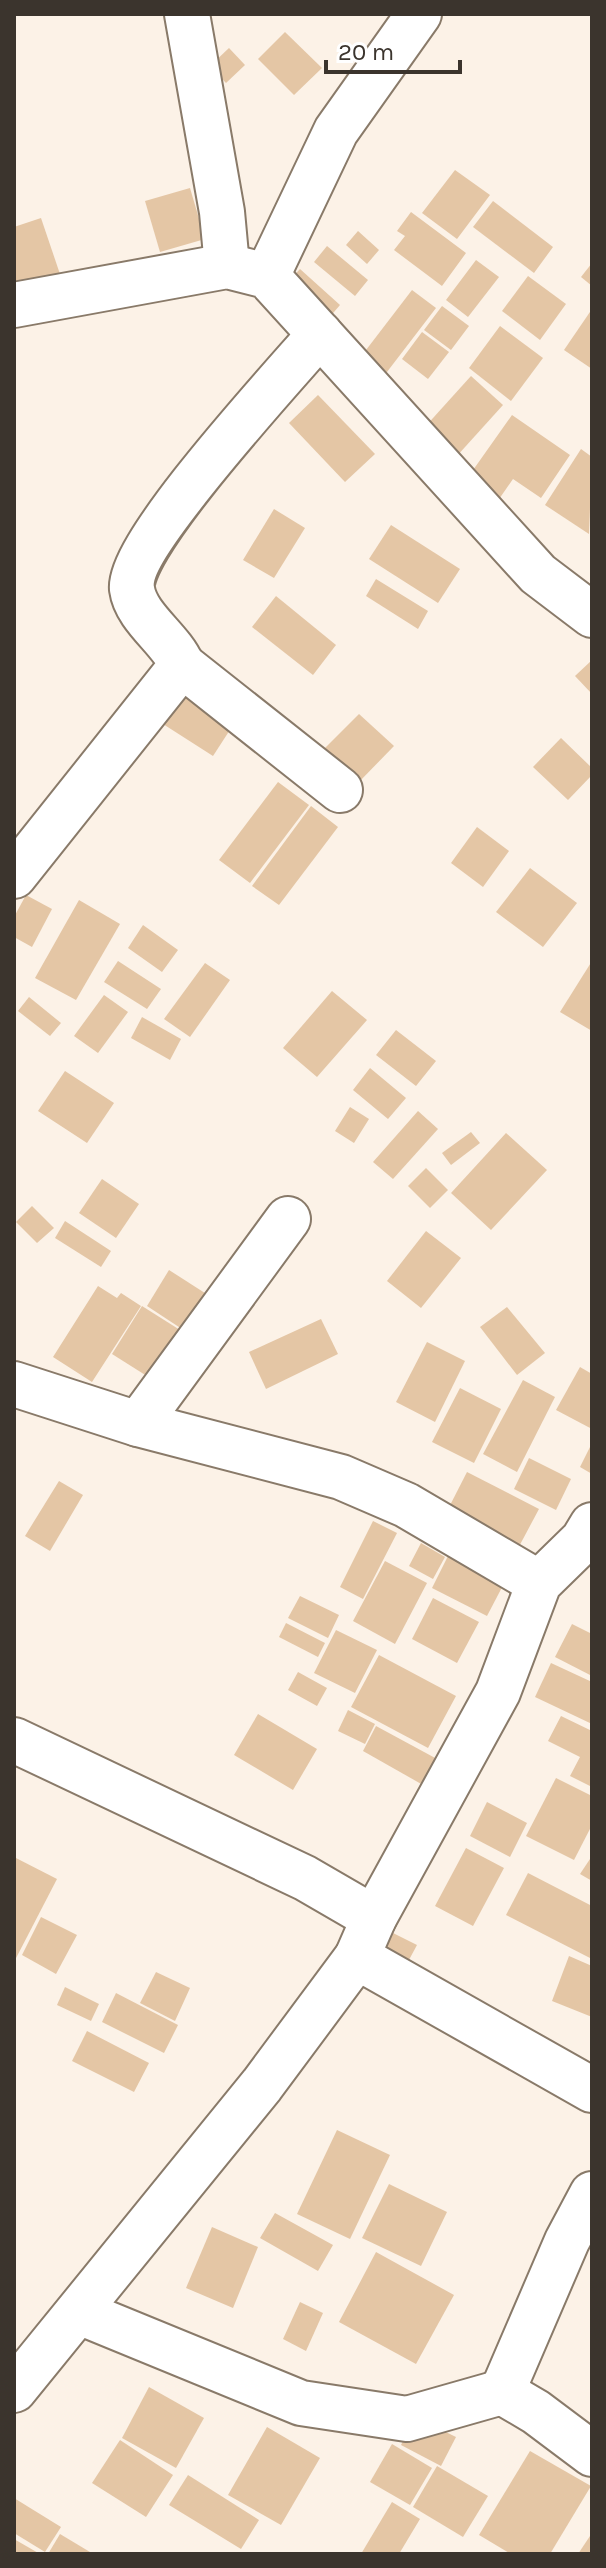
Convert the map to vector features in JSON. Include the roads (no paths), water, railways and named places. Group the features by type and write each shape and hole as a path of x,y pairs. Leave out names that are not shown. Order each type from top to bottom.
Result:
{"street":[{"path":"187,14 222,212 247,271 320,334 538,574 592,615"},
{"path":"14,305 247,271 336,131 419,14"},
{"path":"320,334 182,496 134,567 131,586 135,601 177,654 182,665 340,790"},
{"path":"14,876 182,665"},
{"path":"138,1424 288,1219"},
{"path":"14,1384 138,1424 341,1477 406,1505 539,1583"},
{"path":"14,2390 262,2085 366,1937 498,1692 539,1583 583,1540 592,1525"},
{"path":"14,1740 305,1878 366,1937 592,2090"},
{"path":"502,2392 567,2241 592,2194"},
{"path":"79,2312 301,2403 407,2419 502,2392 536,2412 592,2454"}]}
